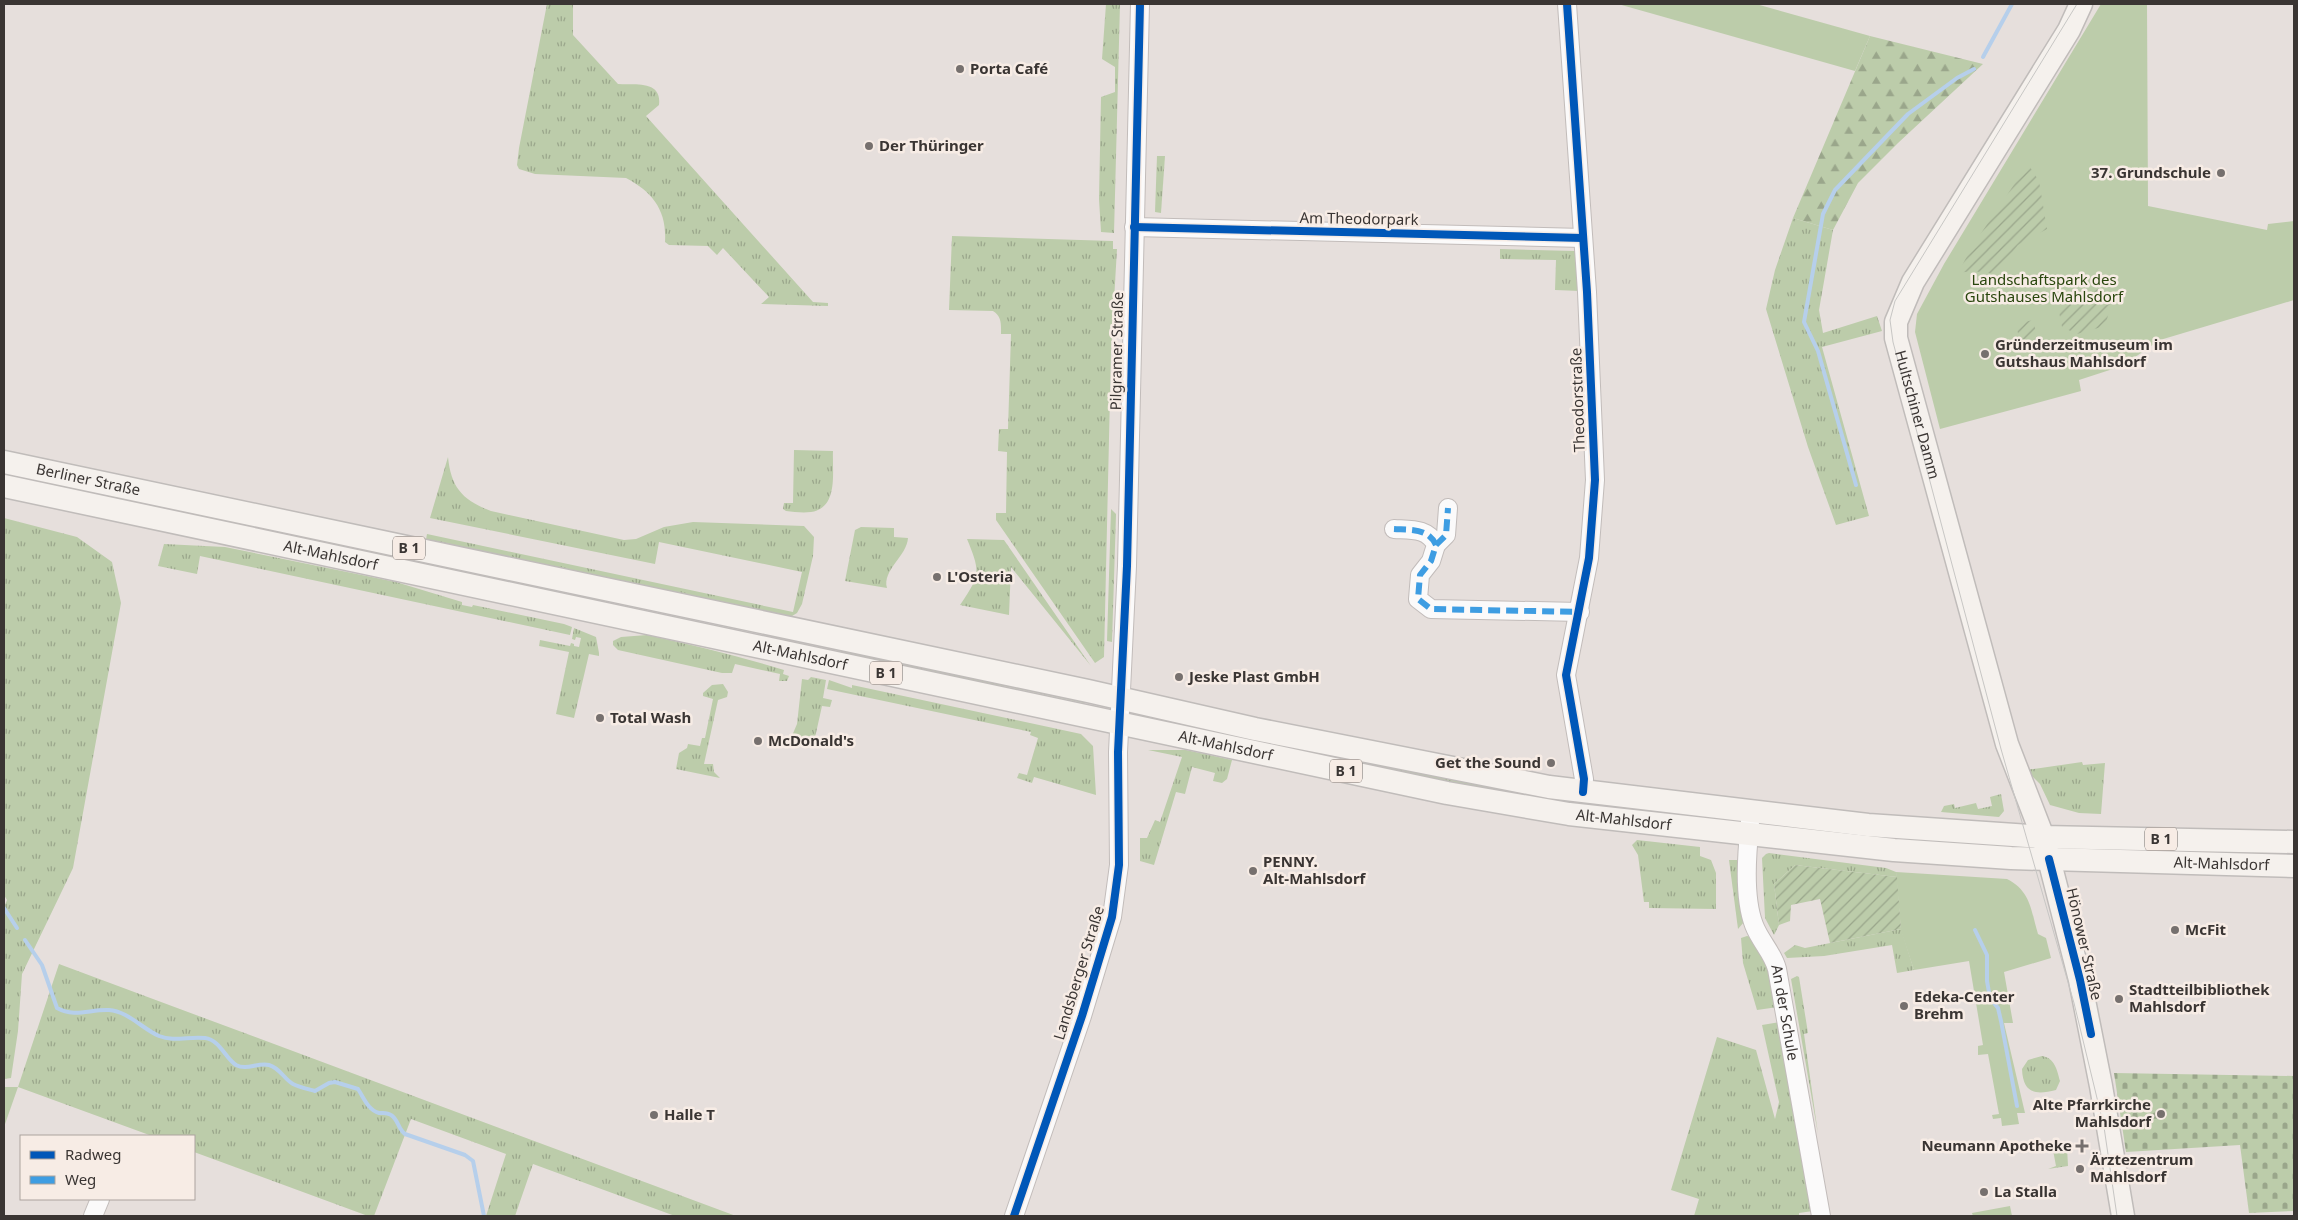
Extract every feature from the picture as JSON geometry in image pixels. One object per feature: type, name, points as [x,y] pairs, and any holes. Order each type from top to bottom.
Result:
[{"type":"main road","name":"Hultschiner Damm","points":[[2050,859],[2007,744],[1896,338],[1896,322],[1912,282],[2069,30],[2081,4]]},
{"type":"main road","name":"Berliner Straße","points":[[4,462],[172,498]]},
{"type":"main road","name":"Berliner Straße","points":[[4,486],[171,521]]},
{"type":"main road","name":"Alt-Mahlsdorf","points":[[172,498],[1255,729],[1516,782],[1583,792],[1730,807],[1750,822],[1894,850],[2050,859],[2294,866]]},
{"type":"main road","name":"Alt-Mahlsdorf","points":[[171,521],[1448,793],[1560,812],[1750,822],[1868,825],[2043,837],[2294,842]]},
{"type":"main road","name":"Hönower Straße","points":[[2050,859],[2080,980],[2123,1216]]},
{"type":"street","name":"Pilgramer Straße","points":[[1121,699],[1127,566],[1140,4]]},
{"type":"street","name":"Theodorstraße","points":[[1567,4],[1583,238],[1595,480],[1589,558],[1580,612],[1566,675],[1584,779],[1583,792]]},
{"type":"street","name":"Am Theodorpark","points":[[1134,227],[1583,238]]},
{"type":"street","points":[[1448,508],[1446,535],[1436,545],[1431,561],[1420,576],[1418,599],[1431,609],[1580,612]]},
{"type":"street","points":[[1394,529],[1420,531],[1432,536],[1436,545]]},
{"type":"street","name":"Landsberger Straße","points":[[1014,1216],[1082,1016],[1112,917],[1119,865],[1121,699]]},
{"type":"street","name":"An der Schule","points":[[1750,822],[1747,861],[1750,910],[1755,928],[1777,969],[1821,1216]]},
{"type":"street","points":[[94,1216],[100,1200]]},
{"type":"green space","points":[[547,4],[573,4],[573,35],[618,84],[640,84],[656,91],[659,97],[659,105],[646,116],[813,302],[828,303],[828,306],[761,304],[769,297],[723,248],[717,255],[708,246],[669,245],[665,242],[664,221],[661,212],[651,196],[636,183],[626,178],[535,174],[519,169],[517,165],[519,148]]},
{"type":"green space","points":[[1106,4],[1120,4],[1114,233],[1101,232],[1099,199],[1101,97],[1115,92],[1115,67],[1102,59]]},
{"type":"green space","points":[[1618,4],[1756,4],[1870,36],[1855,71]]},
{"type":"green space","name":"Landschaftspark des Gutshauses Mahlsdorf","points":[[2101,4],[2147,4],[2148,206],[2267,230],[2268,224],[2294,221],[2294,300],[2160,340],[2122,366],[2079,380],[2081,391],[1940,429],[1915,332],[1917,314],[1944,264]]},
{"type":"green space","points":[[1870,36],[1983,64],[1858,183],[1833,230],[1793,218]]},
{"type":"green space","points":[[1157,156],[1165,156],[1161,213],[1155,212]]},
{"type":"green space","points":[[2028,164],[2039,181],[2047,229],[2018,245],[1997,274],[1972,271],[1958,273],[1973,245]]},
{"type":"green space","points":[[1793,218],[1833,230],[1819,310],[1823,333],[1877,316],[1882,331],[1822,347],[1869,516],[1836,525],[1808,447],[1766,309],[1775,270]]},
{"type":"green space","points":[[952,236],[1113,241],[1113,249],[1117,249],[1111,352],[1104,657],[1095,663],[996,520],[996,513],[1006,513],[1007,452],[998,451],[999,429],[1008,429],[1011,334],[1001,334],[999,318],[993,311],[949,310]]},
{"type":"green space","points":[[1500,249],[1575,251],[1577,254],[1580,291],[1555,290],[1556,260],[1500,259]]},
{"type":"green space","points":[[2096,288],[2112,302],[2105,326],[2077,334],[2062,327],[2059,312],[2070,293]]},
{"type":"green space","points":[[2033,320],[2040,348],[2022,352],[2016,324]]},
{"type":"green space","points":[[794,450],[833,451],[832,488],[826,504],[820,509],[805,512],[786,511],[783,509],[784,503],[793,503]]},
{"type":"green space","points":[[448,457],[455,484],[465,497],[481,507],[491,511],[624,540],[636,539],[664,527],[693,522],[804,526],[814,537],[813,556],[802,604],[797,613],[787,619],[425,545],[427,534],[793,612],[802,572],[659,542],[655,564],[430,518]]},
{"type":"green space","points":[[173,505],[605,600],[604,603],[171,514]]},
{"type":"green space","points":[[1111,509],[1116,514],[1112,642],[1107,641]]},
{"type":"green space","points":[[4,518],[77,537],[112,562],[121,603],[73,868],[22,974],[18,1031],[11,1078],[4,1079],[4,907],[7,900],[4,895]]},
{"type":"green space","points":[[861,527],[894,528],[894,537],[908,538],[904,551],[888,575],[886,581],[887,588],[845,581],[855,530]]},
{"type":"green space","points":[[967,539],[1004,540],[1091,666],[1011,567],[1009,615],[960,605],[975,580],[976,574],[975,559]]},
{"type":"green space","points":[[164,544],[225,547],[396,582],[462,602],[462,605],[472,607],[473,605],[572,627],[570,635],[200,556],[197,574],[158,566]]},
{"type":"green space","points":[[574,628],[596,637],[599,656],[589,654],[574,718],[556,714],[569,652],[539,646],[540,640],[570,646],[571,643],[579,647],[581,638],[576,637],[575,640],[572,639]]},
{"type":"green space","points":[[647,635],[767,665],[784,670],[783,674],[789,676],[787,681],[779,681],[780,674],[735,664],[732,673],[722,673],[618,650],[613,645],[613,641],[621,637]]},
{"type":"green space","points":[[842,647],[1083,697],[1084,703],[1004,686],[954,681],[840,657]]},
{"type":"green space","points":[[811,677],[826,680],[823,698],[832,700],[830,707],[822,706],[814,742],[791,738],[797,724],[802,679],[808,680]]},
{"type":"green space","points":[[829,680],[852,688],[852,685],[1081,734],[1093,746],[1096,795],[1034,777],[1032,783],[1017,778],[1019,773],[1027,775],[1038,738],[1030,735],[1031,732],[827,689]]},
{"type":"green space","points":[[723,684],[728,692],[727,697],[718,700],[704,764],[713,764],[714,772],[720,778],[676,769],[679,753],[687,748],[688,744],[700,746],[702,738],[705,738],[713,699],[703,696],[703,693],[712,685]]},
{"type":"green space","points":[[1264,742],[1579,802],[1539,802],[1263,746]]},
{"type":"green space","points":[[1148,750],[1186,750],[1232,760],[1227,779],[1222,783],[1213,781],[1215,773],[1192,767],[1185,794],[1176,792],[1154,865],[1140,861],[1140,838],[1147,838],[1155,820],[1160,822],[1182,757]]},
{"type":"green space","points":[[2082,762],[2083,765],[2105,763],[2101,814],[2079,813],[2050,805],[2040,784],[2026,770]]},
{"type":"green space","points":[[2001,794],[2004,811],[1999,817],[1941,812],[1944,806],[1954,804],[1955,808],[1976,803],[1978,809],[1992,806],[1990,797]]},
{"type":"green space","points":[[1637,840],[1700,847],[1700,856],[1711,860],[1716,873],[1716,909],[1649,908],[1649,902],[1644,902],[1638,855],[1632,845]]},
{"type":"green space","points":[[1769,853],[1886,868],[1896,872],[1897,877],[1795,865],[1774,884],[1779,925],[1774,935],[1765,918],[1762,858]]},
{"type":"green space","points":[[1729,860],[1737,860],[1744,922],[1738,929]]},
{"type":"green space","points":[[1795,865],[1897,877],[1901,929],[1830,943],[1820,899],[1791,905],[1790,921],[1779,925],[1774,884]]},
{"type":"green space","points":[[1896,872],[2007,879],[2021,889],[2029,902],[2038,934],[2046,938],[2051,958],[2004,972],[2013,1023],[2004,1023],[2025,1113],[2017,1113],[2019,1124],[2002,1126],[2001,1118],[1993,1119],[1992,1115],[1999,1114],[1988,1054],[1978,1055],[1978,1046],[1983,1045],[1969,961],[1914,970],[1901,931]]},
{"type":"green space","points":[[1901,929],[1914,970],[1897,973],[1892,945],[1824,956],[1787,958],[1784,953],[1795,945],[1805,948]]},
{"type":"green space","points":[[1751,937],[1768,961],[1778,1007],[1757,1010],[1743,963],[1741,938]]},
{"type":"green space","points":[[59,964],[736,1216],[675,1216],[533,1164],[515,1216],[486,1216],[506,1154],[411,1119],[374,1216],[368,1216],[195,1152],[195,1135],[149,1135],[18,1087]]},
{"type":"green space","points":[[1799,977],[1808,1033],[1804,1034],[1818,1134],[1791,979]]},
{"type":"green space","points":[[1780,1022],[1813,1211],[1799,1213],[1799,1216],[1694,1216],[1699,1199],[1671,1190],[1717,1037],[1756,1050],[1775,1119],[1779,1102],[1762,1025]]},
{"type":"green space","points":[[2042,1056],[2050,1059],[2056,1069],[2060,1081],[2056,1090],[2037,1092],[2032,1091],[2025,1084],[2022,1069],[2028,1060]]},
{"type":"green space","points":[[2114,1073],[2294,1076],[2294,1211],[2249,1213],[2240,1145],[2126,1152]]},
{"type":"green space","points":[[4,1087],[18,1087],[4,1127]]},
{"type":"green space","points":[[2067,1147],[2068,1166],[2048,1169],[2056,1166],[2053,1150]]},
{"type":"green space","points":[[2010,1206],[2012,1216],[1973,1216],[1972,1213]]},
{"type":"waterway","points":[[1983,57],[2012,4]]},
{"type":"waterway","points":[[1856,485],[1818,351],[1804,322],[1823,214],[1835,190],[1908,114],[1957,78],[1974,69]]},
{"type":"waterway","points":[[4,908],[17,928]]},
{"type":"waterway","points":[[1975,930],[1987,955],[1987,981],[1990,998],[1998,1008],[2017,1106]]},
{"type":"waterway","points":[[25,940],[42,965],[57,1008],[76,1013],[102,1010],[116,1011],[165,1038],[210,1039],[215,1042],[232,1062],[240,1067],[265,1064],[273,1066],[293,1084],[315,1091],[329,1083],[335,1082],[358,1089],[372,1109],[379,1113],[391,1115],[405,1134],[465,1155],[473,1161],[484,1216]]},
{"type":"tram line","points":[[2077,4],[1895,301],[1890,320],[1893,342],[2001,749],[2074,1003],[2104,1127],[2117,1216]]},
{"type":"marked path","points":[[1436,545],[1446,535],[1448,508]]},
{"type":"marked path","points":[[1394,529],[1413,530],[1424,533],[1433,539],[1436,545],[1431,561],[1420,575],[1418,599],[1431,609],[1580,612]]},
{"type":"cycle path","points":[[1014,1216],[1082,1016],[1112,917],[1119,865],[1118,752],[1127,566],[1140,4]]},
{"type":"cycle path","points":[[1567,4],[1587,292],[1595,480],[1589,558],[1566,675],[1584,779],[1583,792]]},
{"type":"cycle path","points":[[1134,227],[1583,238]]},
{"type":"cycle path","points":[[2049,859],[2080,980],[2091,1034]]},
{"type":"place","name":"Porta Café","points":[[960,69]]},
{"type":"place","name":"Der Thüringer","points":[[869,146]]},
{"type":"place","name":"37. Grundschule","points":[[2221,173]]},
{"type":"place","name":"Gründerzeitmuseum im Gutshaus Mahlsdorf","points":[[1985,354]]},
{"type":"place","name":"L'Osteria","points":[[937,577]]},
{"type":"place","name":"Jeske Plast GmbH","points":[[1179,677]]},
{"type":"place","name":"Total Wash","points":[[600,718]]},
{"type":"place","name":"McDonald's","points":[[758,741]]},
{"type":"place","name":"Get the Sound","points":[[1551,763]]},
{"type":"place","name":"PENNY. Alt-Mahlsdorf","points":[[1253,871]]},
{"type":"place","name":"McFit","points":[[2175,930]]},
{"type":"place","name":"Stadtteilbibliothek Mahlsdorf","points":[[2119,999]]},
{"type":"place","name":"Edeka-Center Brehm","points":[[1904,1006]]},
{"type":"place","name":"Alte Pfarrkirche Mahlsdorf","points":[[2161,1114]]},
{"type":"place","name":"Halle T","points":[[654,1115]]},
{"type":"place","name":"Neumann Apotheke","points":[[2082,1146]]},
{"type":"place","name":"Ärztezentrum Mahlsdorf","points":[[2080,1169]]},
{"type":"place","name":"La Stalla","points":[[1984,1192]]}]
